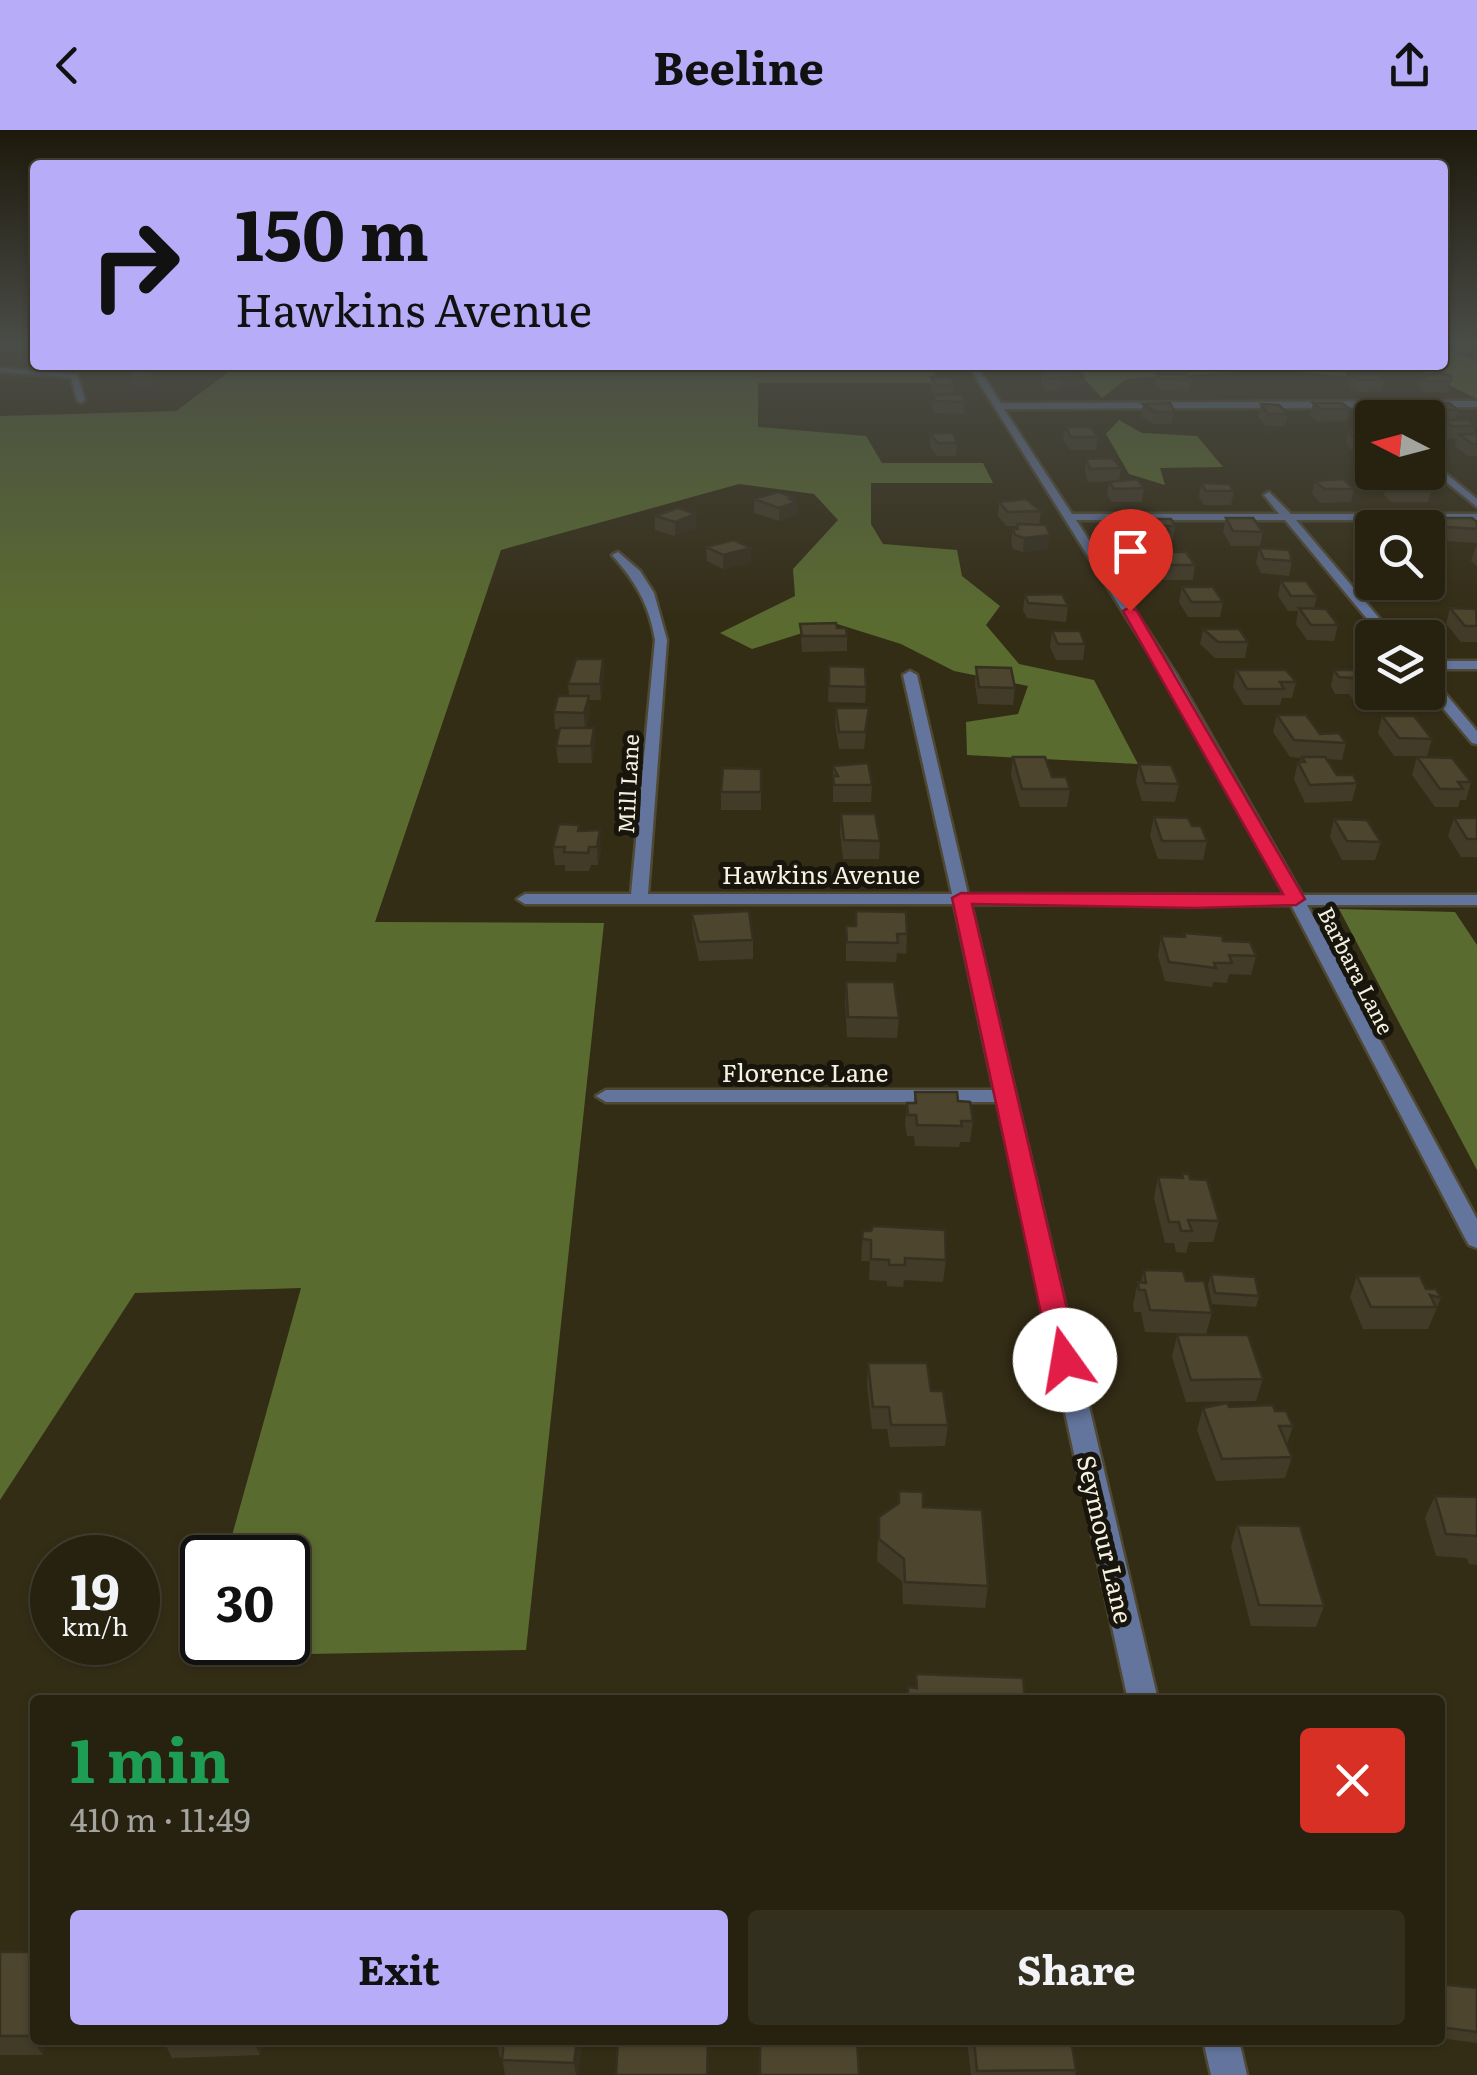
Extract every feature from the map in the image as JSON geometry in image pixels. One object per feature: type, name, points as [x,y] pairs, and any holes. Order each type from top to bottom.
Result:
[{"type":"street","name":"Barbara Lane","points":[[1016,435],[1168,674],[1296,899],[1477,1240]]},
{"type":"street","points":[[1445,477],[1477,504]]},
{"type":"street","points":[[1269,495],[1375,620]]},
{"type":"street","points":[[1072,517],[1477,517]]},
{"type":"street","name":"Mill Lane","points":[[618,555],[644,579],[657,608],[661,640],[639,896]]},
{"type":"street","points":[[1445,666],[1477,665]]},
{"type":"street","name":"Seymour Lane","points":[[910,675],[1142,1695]]},
{"type":"street","points":[[1445,702],[1477,740]]},
{"type":"street","name":"Hawkins Avenue","points":[[525,899],[639,896],[1189,902],[1477,900]]},
{"type":"street","name":"Florence Lane","points":[[606,1096],[1004,1096]]},
{"type":"street","points":[[1222,2045],[1229,2075]]},
{"type":"green space","points":[[0,435],[851,435],[866,436],[882,463],[983,463],[993,483],[871,483],[871,524],[883,544],[957,550],[962,576],[1000,606],[986,625],[1019,664],[1094,680],[1138,764],[967,755],[966,722],[1018,714],[1028,686],[954,671],[901,644],[834,623],[752,649],[720,633],[795,596],[793,569],[838,520],[814,494],[739,484],[501,550],[375,922],[604,923],[526,1650],[310,1654],[310,1535],[232,1535],[301,1288],[135,1293],[0,1500]]},
{"type":"green space","points":[[1106,435],[1197,436],[1223,467],[1160,468],[1165,485],[1129,474]]},
{"type":"green space","points":[[1339,909],[1455,912],[1477,945],[1477,1170]]},
{"type":"building","points":[[931,435],[954,435],[957,443],[938,443]]},
{"type":"building","points":[[1460,435],[1477,435],[1477,444]]},
{"type":"building","points":[[1112,458],[1121,468],[1090,469],[1086,459]]},
{"type":"building","points":[[1137,479],[1144,488],[1114,489],[1109,482]]},
{"type":"building","points":[[1343,479],[1354,489],[1324,489],[1315,481]]},
{"type":"building","points":[[1201,483],[1229,484],[1234,491],[1206,491]]},
{"type":"building","points":[[778,492],[796,498],[790,499],[797,502],[779,508],[754,499]]},
{"type":"building","points":[[1026,499],[1041,511],[1008,512],[999,502]]},
{"type":"building","points":[[678,508],[696,514],[675,522],[655,516]]},
{"type":"building","points":[[1226,518],[1253,518],[1263,532],[1233,531]]},
{"type":"building","points":[[1445,518],[1472,518],[1477,522],[1477,529],[1447,527]]},
{"type":"building","points":[[1133,519],[1171,519],[1175,526],[1165,526],[1169,531],[1140,531]]},
{"type":"building","points":[[1017,524],[1046,525],[1050,535],[1015,535],[1013,529],[1018,529]]},
{"type":"building","points":[[734,540],[751,548],[723,555],[706,547]]},
{"type":"building","points":[[1259,548],[1289,550],[1292,561],[1264,559]]},
{"type":"building","points":[[1157,552],[1186,552],[1195,565],[1165,565]]},
{"type":"building","points":[[1281,581],[1306,581],[1317,596],[1291,596]]},
{"type":"building","points":[[1182,587],[1213,587],[1223,602],[1191,602]]},
{"type":"building","points":[[1062,594],[1068,606],[1028,603],[1025,595]]},
{"type":"building","points":[[1299,608],[1326,609],[1338,625],[1311,625]]},
{"type":"building","points":[[1450,608],[1476,609],[1477,626],[1465,626]]},
{"type":"building","points":[[836,623],[837,628],[846,628],[847,636],[802,636],[800,624]]},
{"type":"building","points":[[1203,629],[1239,629],[1248,642],[1218,642]]},
{"type":"building","points":[[1052,631],[1080,631],[1085,644],[1058,644]]},
{"type":"building","points":[[576,659],[603,659],[600,684],[568,684]]},
{"type":"building","points":[[829,666],[865,667],[866,687],[829,686]]},
{"type":"building","points":[[976,667],[1011,668],[1015,688],[979,687]]},
{"type":"building","points":[[1236,670],[1286,670],[1296,682],[1280,682],[1284,689],[1247,689]]},
{"type":"building","points":[[1334,670],[1355,670],[1355,681],[1339,677]]},
{"type":"building","points":[[558,696],[589,696],[584,713],[554,712]]},
{"type":"building","points":[[836,708],[869,708],[865,732],[839,732]]},
{"type":"building","points":[[1277,715],[1306,715],[1320,734],[1339,733],[1346,743],[1294,740]]},
{"type":"building","points":[[1382,716],[1414,716],[1432,739],[1399,738]]},
{"type":"building","points":[[560,728],[594,728],[591,746],[556,746]]},
{"type":"building","points":[[1013,757],[1045,757],[1052,777],[1066,777],[1070,789],[1022,789]]},
{"type":"building","points":[[1302,757],[1325,757],[1337,775],[1353,775],[1357,783],[1310,785],[1298,762],[1305,762]]},
{"type":"building","points":[[1417,757],[1452,758],[1471,782],[1458,782],[1463,789],[1440,789]]},
{"type":"building","points":[[868,763],[872,785],[834,785],[833,776],[838,776],[833,766]]},
{"type":"building","points":[[1139,764],[1171,765],[1179,784],[1145,783]]},
{"type":"building","points":[[723,768],[761,769],[761,792],[721,792]]},
{"type":"building","points":[[841,814],[875,814],[880,841],[844,840]]},
{"type":"building","points":[[1154,817],[1188,818],[1192,826],[1201,826],[1207,841],[1162,841]]},
{"type":"building","points":[[1454,818],[1477,818],[1477,839],[1467,839]]},
{"type":"building","points":[[1334,819],[1367,820],[1381,842],[1347,841]]},
{"type":"building","points":[[559,824],[579,825],[578,831],[600,830],[597,847],[589,847],[588,853],[564,852],[565,847],[553,847]]},
{"type":"building","points":[[749,911],[753,940],[699,942],[692,914]]},
{"type":"building","points":[[856,911],[906,912],[907,934],[897,934],[898,943],[847,942],[846,926],[856,926]]},
{"type":"building","points":[[1184,933],[1250,942],[1256,956],[1229,955],[1232,963],[1214,963],[1216,968],[1169,962],[1161,936],[1185,937]]},
{"type":"building","points":[[846,982],[894,982],[899,1018],[848,1017]]},
{"type":"building","points":[[915,1092],[957,1092],[958,1101],[970,1102],[973,1121],[961,1121],[962,1126],[917,1125],[916,1115],[908,1115],[907,1103],[916,1103]]},
{"type":"building","points":[[1182,1174],[1207,1180],[1219,1221],[1188,1220],[1192,1231],[1181,1231],[1179,1222],[1169,1222],[1158,1177],[1183,1178]]},
{"type":"building","points":[[873,1226],[945,1230],[946,1260],[905,1258],[905,1265],[889,1265],[889,1260],[871,1259],[871,1240],[862,1239],[863,1231],[871,1231]]},
{"type":"building","points":[[1144,1270],[1183,1271],[1186,1281],[1204,1281],[1212,1313],[1150,1310],[1145,1290],[1139,1290],[1138,1282],[1146,1283]]},
{"type":"building","points":[[1211,1274],[1255,1277],[1259,1296],[1215,1293]]},
{"type":"building","points":[[1357,1276],[1420,1276],[1426,1289],[1436,1289],[1441,1298],[1430,1295],[1436,1307],[1371,1307]]},
{"type":"building","points":[[1177,1335],[1248,1335],[1263,1379],[1191,1380]]},
{"type":"building","points":[[868,1363],[927,1363],[931,1391],[943,1391],[948,1425],[891,1425],[889,1407],[873,1407]]},
{"type":"building","points":[[1227,1403],[1229,1407],[1273,1405],[1275,1411],[1286,1411],[1293,1426],[1279,1426],[1292,1457],[1222,1459],[1203,1408]]},
{"type":"building","points":[[899,1491],[923,1492],[923,1507],[982,1510],[988,1586],[905,1582],[904,1559],[879,1539],[879,1517],[899,1503]]},
{"type":"building","points":[[1435,1496],[1477,1497],[1477,1536],[1446,1534]]},
{"type":"building","points":[[1237,1525],[1300,1526],[1324,1606],[1259,1605]]},
{"type":"building","points":[[916,1674],[1023,1678],[1025,1695],[908,1695],[908,1687],[917,1688]]},
{"type":"building","points":[[0,1952],[30,1952],[30,2036],[0,2036]]},
{"type":"building","points":[[1445,1985],[1477,1988],[1477,2032],[1445,2028]]},
{"type":"building","points":[[504,2045],[576,2045],[574,2063],[502,2060]]},
{"type":"building","points":[[618,2045],[708,2045],[707,2075],[616,2075]]},
{"type":"building","points":[[760,2045],[857,2045],[859,2075],[760,2075]]},
{"type":"building","points":[[974,2045],[1072,2045],[1076,2070],[977,2071]]},
{"type":"route","points":[[1065,1360],[961,898],[1195,902],[1296,899],[1130,611]]}]
